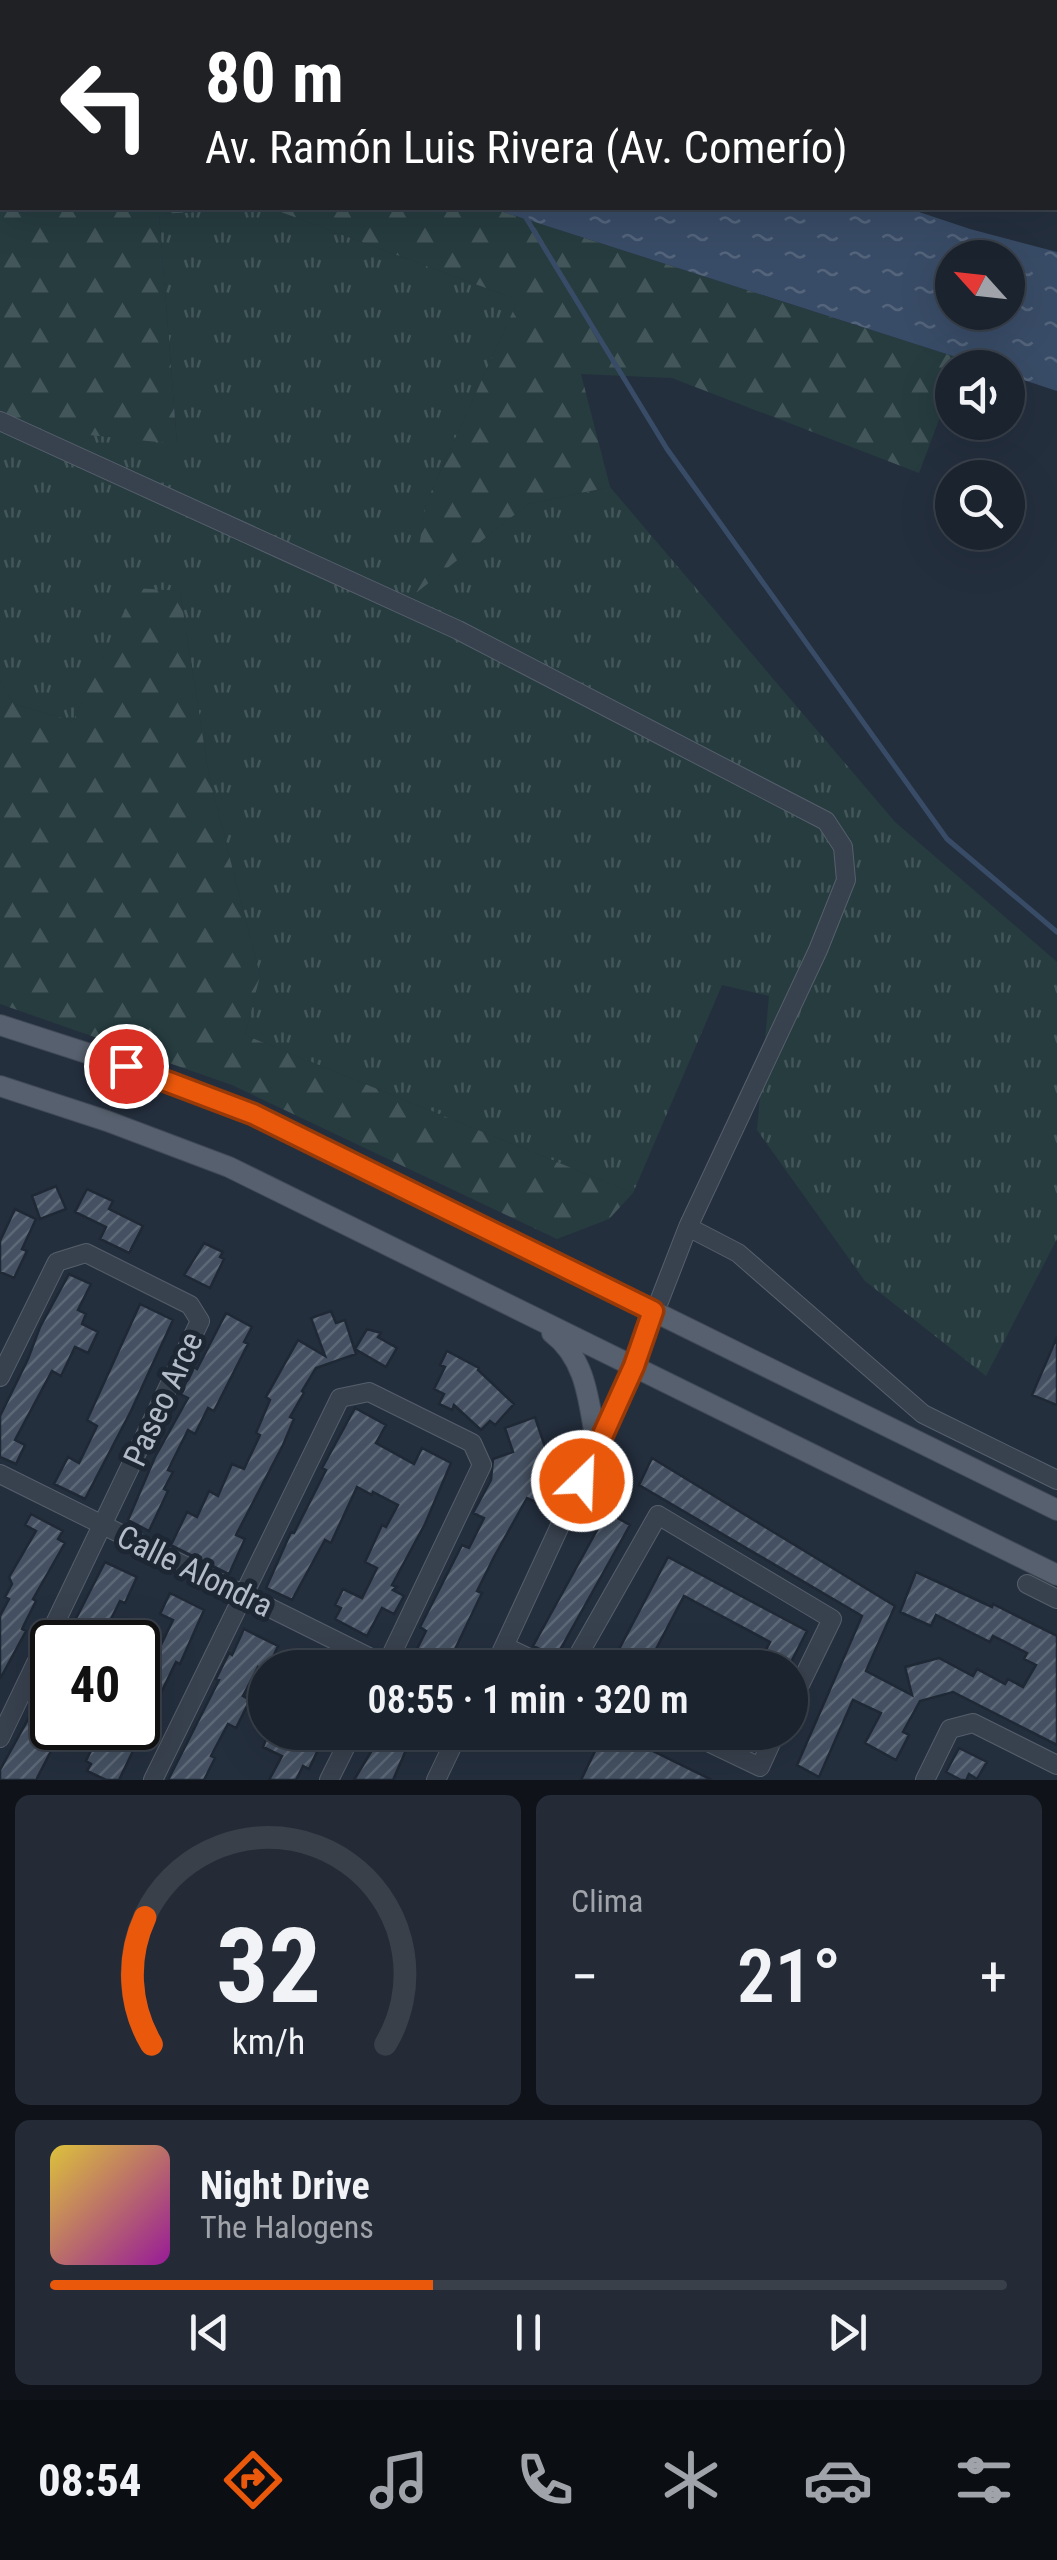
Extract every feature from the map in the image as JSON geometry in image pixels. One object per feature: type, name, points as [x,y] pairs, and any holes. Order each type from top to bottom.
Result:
[{"type":"main road","points":[[0,1025],[126,1066],[253,1114],[1057,1510]]},
{"type":"main road","points":[[0,1086],[229,1167],[1057,1575]]},
{"type":"main road","points":[[522,1311],[566,1344],[576,1359],[583,1376],[596,1448]]},
{"type":"street","points":[[0,421],[458,630],[826,821],[843,847],[846,880],[818,950],[688,1227],[634,1366],[506,1648],[510,1650]]},
{"type":"street","points":[[688,1227],[738,1253],[922,1414],[1057,1480]]},
{"type":"street","name":"Paseo Arce","points":[[0,1377],[57,1262],[86,1252],[190,1305],[200,1321],[104,1526]]},
{"type":"street","points":[[154,1780],[340,1398],[369,1392],[472,1443],[482,1465],[396,1650]]},
{"type":"street","name":"Calle Alondra","points":[[0,1474],[354,1650]]},
{"type":"street","points":[[581,1650],[658,1514],[832,1619],[808,1668]]},
{"type":"street","points":[[0,1738],[104,1526]]},
{"type":"street","points":[[1027,1584],[1057,1599]]},
{"type":"street","points":[[925,1780],[950,1730],[973,1724],[1057,1765]]},
{"type":"street","points":[[330,1780],[344,1750]]},
{"type":"street","points":[[436,1780],[450,1750]]},
{"type":"street","points":[[725,1750],[760,1767],[768,1750]]},
{"type":"green space","points":[[0,210],[232,210],[159,214],[177,444],[0,426]]},
{"type":"green space","points":[[275,210],[518,300],[426,503],[412,596],[528,504],[610,487],[895,822],[1057,962],[1057,1239],[986,1376],[865,1281],[757,1130],[769,996],[722,985],[633,1193],[245,1035],[260,976],[209,776],[180,591],[135,589],[73,721],[15,704],[0,681],[0,426],[177,443],[159,214]]},
{"type":"green space","points":[[275,210],[497,210],[935,350],[935,430],[919,473],[672,378],[581,374],[610,487],[528,504],[411,597],[426,503],[518,300]]},
{"type":"green space","points":[[135,588],[180,591],[209,776],[260,976],[245,1035],[633,1193],[609,1219],[557,1239],[232,1085],[0,1004],[0,681],[15,704],[73,721]]},
{"type":"water","points":[[497,210],[913,210],[1012,240],[935,240],[935,330],[1025,330],[1025,244],[1057,252],[1057,391],[1025,381],[1025,350],[935,350]]},
{"type":"building","points":[[56,1186],[66,1209],[40,1219],[32,1196]]},
{"type":"building","points":[[87,1189],[113,1201],[109,1209],[143,1226],[129,1253],[100,1239],[106,1227],[75,1212]]},
{"type":"building","points":[[15,1209],[36,1219],[14,1278],[0,1272],[0,1241]]},
{"type":"building","points":[[204,1243],[223,1252],[220,1257],[224,1259],[210,1288],[184,1275]]},
{"type":"building","points":[[69,1274],[91,1284],[78,1310],[86,1314],[82,1324],[98,1332],[88,1353],[75,1347],[61,1376],[52,1371],[15,1440],[25,1445],[16,1464],[0,1457],[0,1416]]},
{"type":"building","points":[[140,1304],[173,1320],[85,1499],[54,1484],[68,1457],[79,1463],[97,1426],[87,1420]]},
{"type":"building","points":[[331,1311],[336,1323],[345,1320],[356,1354],[316,1368],[302,1391],[283,1445],[236,1535],[245,1539],[229,1574],[171,1545],[187,1512],[197,1517],[209,1491],[218,1496],[232,1464],[244,1469],[260,1435],[256,1433],[270,1400],[266,1397],[298,1340],[325,1356],[311,1318]]},
{"type":"building","points":[[226,1313],[252,1327],[244,1342],[248,1344],[214,1411],[208,1408],[195,1434],[188,1430],[168,1470],[173,1472],[164,1489],[168,1491],[149,1531],[128,1520],[155,1457],[188,1398],[180,1394]]},
{"type":"building","points":[[367,1329],[381,1333],[378,1337],[397,1348],[386,1367],[355,1349]]},
{"type":"building","points":[[1057,1337],[1057,1405],[1032,1395]]},
{"type":"building","points":[[447,1351],[479,1368],[514,1404],[495,1425],[490,1421],[481,1430],[454,1405],[452,1410],[439,1404],[444,1394],[434,1389],[445,1367],[440,1365]]},
{"type":"building","points":[[355,1408],[386,1425],[376,1443],[414,1464],[422,1448],[451,1463],[425,1524],[392,1585],[397,1587],[393,1590],[404,1596],[394,1614],[382,1608],[367,1636],[335,1619],[341,1608],[335,1605],[343,1589],[362,1598],[377,1568],[365,1562],[382,1525],[386,1527],[398,1505],[373,1492],[372,1495],[357,1487],[331,1543],[325,1540],[292,1600],[266,1588]]},
{"type":"building","points":[[535,1417],[545,1447],[567,1440],[536,1502],[527,1498],[494,1557],[455,1650],[416,1650],[426,1631],[420,1627],[462,1545],[469,1548],[484,1518],[473,1513],[491,1480],[493,1459],[513,1452],[505,1428]]},
{"type":"building","points":[[652,1458],[895,1606],[866,1671],[912,1695],[905,1667],[939,1658],[973,1676],[977,1669],[1005,1684],[1008,1679],[1023,1687],[1036,1665],[1024,1659],[1027,1653],[993,1636],[990,1642],[936,1615],[931,1626],[900,1612],[916,1572],[1057,1636],[1057,1745],[953,1692],[920,1701],[903,1732],[909,1735],[896,1760],[865,1743],[881,1713],[853,1700],[819,1777],[797,1765],[804,1750],[808,1750],[808,1740],[862,1616],[639,1485]]},
{"type":"building","points":[[607,1512],[630,1525],[560,1650],[533,1646]]},
{"type":"building","points":[[31,1514],[63,1531],[58,1539],[65,1543],[33,1599],[36,1601],[22,1629],[26,1631],[0,1679],[0,1616],[9,1599],[5,1597],[12,1584],[9,1577],[36,1531],[25,1525]]},
{"type":"building","points":[[668,1557],[807,1631],[797,1650],[766,1650],[770,1642],[684,1596],[656,1650],[619,1650]]},
{"type":"building","points":[[105,1562],[137,1577],[125,1603],[120,1601],[110,1620],[75,1620]]},
{"type":"building","points":[[170,1593],[204,1610],[180,1664],[176,1662],[160,1695],[160,1647],[173,1620],[160,1614]]},
{"type":"building","points":[[244,1629],[278,1646],[276,1650],[248,1650],[248,1686],[243,1696],[248,1704],[236,1728],[228,1724],[211,1756],[215,1758],[204,1780],[168,1780],[229,1653],[232,1655]]},
{"type":"building","points":[[30,1716],[30,1750],[52,1750],[36,1780],[0,1780],[0,1770]]},
{"type":"building","points":[[959,1748],[987,1762],[977,1779],[969,1774],[961,1780],[946,1772]]},
{"type":"building","points":[[91,1750],[133,1750],[119,1780],[106,1780],[87,1771],[91,1764],[86,1761]]},
{"type":"building","points":[[269,1750],[318,1750],[309,1769],[303,1766],[296,1780],[269,1780],[282,1756]]},
{"type":"building","points":[[372,1750],[406,1750],[393,1780],[354,1780]]},
{"type":"building","points":[[651,1750],[712,1780],[581,1780],[595,1751]]},
{"type":"waterway","points":[[521,210],[667,449],[947,839],[1057,932]]},
{"type":"route","points":[[126,1066],[253,1114],[653,1311],[634,1366],[582,1481]]}]
